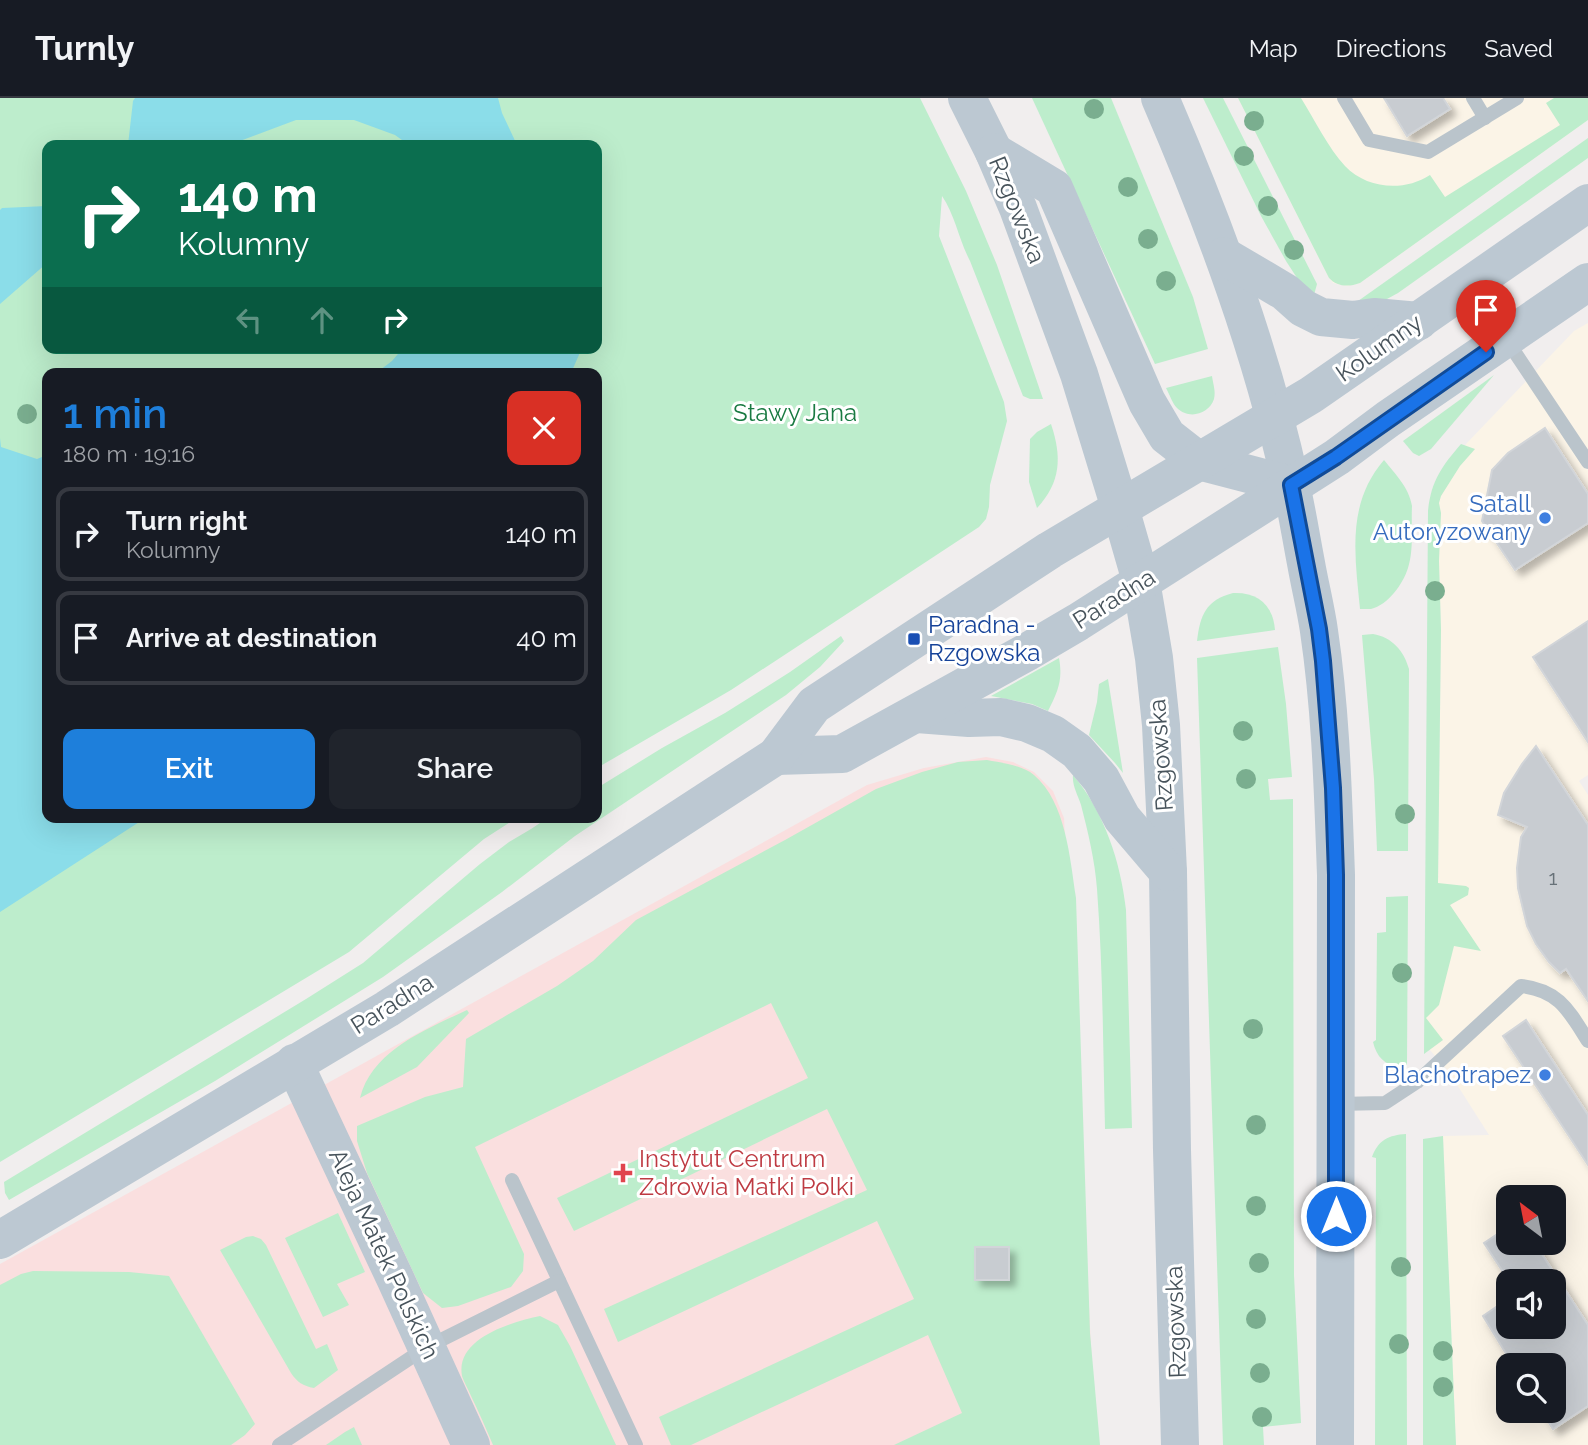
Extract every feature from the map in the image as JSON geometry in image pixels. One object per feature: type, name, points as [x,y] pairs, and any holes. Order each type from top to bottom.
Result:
[{"type":"street","name":"Rzgowska","points":[[967,98],[1018,208],[1079,374],[1141,581],[1154,658],[1161,725],[1168,872],[1171,1136],[1180,1445]]},
{"type":"street","points":[[1160,98],[1224,256],[1274,417],[1291,485],[1319,629],[1333,788],[1336,875],[1335,1445]]},
{"type":"street","points":[[994,152],[1054,188],[1147,402],[1167,436],[1199,461],[1291,485],[1336,457],[1588,282]]},
{"type":"street","name":"Kolumny","points":[[1199,461],[1311,395],[1588,203]]},
{"type":"street","points":[[1224,256],[1321,317],[1353,320],[1374,317],[1419,321]]},
{"type":"street","name":"Paradna","points":[[0,1240],[387,1009],[776,756],[814,705],[1050,550],[1199,461]]},
{"type":"street","name":"Paradna","points":[[776,756],[842,754],[1078,622],[1291,485]]},
{"type":"street","points":[[917,714],[1001,718],[1027,723],[1053,734],[1077,751],[1101,779],[1122,818],[1168,872]]},
{"type":"street","name":"Aleja Matek Polskich","points":[[294,1063],[471,1445]]},
{"type":"lane","points":[[1344,98],[1369,139],[1428,152],[1517,98]]},
{"type":"lane","points":[[1473,98],[1485,118]]},
{"type":"lane","points":[[1506,338],[1588,462]]},
{"type":"lane","points":[[1336,1104],[1385,1103],[1417,1082],[1521,986],[1547,992],[1558,1000],[1588,1041]]},
{"type":"lane","points":[[512,1180],[636,1445]]},
{"type":"lane","points":[[279,1445],[427,1347],[559,1281]]},
{"type":"shaded area","points":[[1238,98],[1588,98],[1588,120],[1360,283],[1348,286],[1333,283],[1329,278]]},
{"type":"shaded area","points":[[1588,323],[1588,775],[1579,781],[1588,795],[1588,1445],[1456,1445],[1443,1136],[1489,1135],[1449,1072],[1430,1050],[1426,1018],[1438,883],[1441,630],[1435,497],[1466,444],[1574,331]]},
{"type":"shaded area","name":"Instytut Centrum Zdrowia Matki Polki","points":[[986,757],[1013,762],[1034,772],[1053,791],[1064,818],[1096,1445],[0,1445],[0,1264],[867,785],[924,768]]},
{"type":"green space","name":"Stawy Jana","points":[[0,98],[920,98],[966,191],[997,265],[1043,399],[1023,396],[954,219],[942,196],[939,236],[1004,402],[1007,421],[990,485],[986,519],[979,527],[731,690],[602,765],[602,368],[42,368],[42,823],[509,823],[484,839],[349,952],[0,1162]]},
{"type":"green space","points":[[1032,98],[1111,98],[1193,297],[1208,349],[1155,364]]},
{"type":"green space","points":[[1203,98],[1223,98],[1317,284],[1314,295],[1299,281],[1286,261]]},
{"type":"green space","points":[[1238,98],[1301,98],[1333,151],[1354,174],[1364,180],[1386,186],[1409,184],[1430,175],[1445,197],[1560,125],[1546,103],[1554,98],[1588,98],[1588,120],[1360,283],[1343,285],[1329,278]]},
{"type":"green space","points":[[1588,138],[1588,158],[1398,293],[1387,299],[1351,306]]},
{"type":"green space","points":[[1494,375],[1431,449],[1419,456],[1413,453],[1403,441]]},
{"type":"green space","points":[[1212,376],[1214,399],[1208,408],[1198,414],[1187,414],[1177,408],[1166,388]]},
{"type":"green space","points":[[1051,424],[1057,447],[1057,469],[1051,489],[1037,508],[1029,482],[1030,439]]},
{"type":"green space","points":[[1461,444],[1475,449],[1460,466],[1439,503],[1441,630],[1438,883],[1469,888],[1468,895],[1450,905],[1481,951],[1454,946],[1439,1005],[1426,1018],[1443,1040],[1424,1054],[1428,511],[1438,475]]},
{"type":"green space","points":[[1384,460],[1401,481],[1412,506],[1410,561],[1402,581],[1389,598],[1377,607],[1360,609],[1355,550],[1358,513],[1372,477]]},
{"type":"green space","points":[[1233,593],[1250,595],[1263,602],[1274,621],[1275,630],[1197,641],[1206,610],[1216,600]]},
{"type":"green space","points":[[1373,634],[1386,638],[1396,646],[1409,669],[1408,851],[1377,851],[1362,635]]},
{"type":"green space","points":[[841,636],[844,641],[820,667],[786,695],[602,818],[602,785],[790,672]]},
{"type":"green space","points":[[1278,647],[1292,777],[1268,779],[1270,800],[1293,799],[1294,1275],[1301,1423],[1263,1427],[1264,1445],[1223,1445],[1197,658]]},
{"type":"green space","points":[[1059,658],[1059,685],[1048,711],[1032,704],[991,696]]},
{"type":"green space","points":[[1108,679],[1123,773],[1089,735],[1099,684]]},
{"type":"green space","points":[[987,760],[1024,769],[1045,786],[1060,816],[1071,866],[1076,898],[1090,1333],[1100,1445],[894,1445],[962,1413],[928,1335],[691,1445],[671,1445],[659,1417],[914,1299],[877,1221],[618,1342],[604,1309],[867,1190],[827,1109],[574,1231],[557,1198],[808,1078],[771,1003],[475,1147],[524,1254],[523,1271],[511,1287],[458,1306],[442,1308],[423,1293],[367,1173],[357,1141],[357,1126],[425,1097],[463,1087],[466,1039],[557,986],[593,961],[636,920],[876,789],[958,762]]},
{"type":"green space","points":[[1073,775],[1102,821],[1124,892],[1132,1128],[1105,1129],[1097,889],[1091,847]]},
{"type":"green space","points":[[540,823],[594,823],[383,977],[215,1081],[9,1200],[4,1182],[363,963],[480,864]]},
{"type":"green space","points":[[1408,896],[1407,1065],[1400,1066],[1384,1061],[1373,1042],[1376,1040],[1377,933],[1386,932],[1386,897]]},
{"type":"green space","points":[[467,1010],[469,1013],[417,1067],[360,1098],[366,1081],[389,1054],[403,1043]]},
{"type":"green space","points":[[1406,1134],[1407,1445],[1375,1445],[1376,1158],[1372,1157],[1377,1146],[1385,1140]]},
{"type":"green space","points":[[1443,1136],[1456,1445],[1423,1445],[1423,1139]]},
{"type":"green space","points":[[338,1213],[365,1272],[337,1284],[349,1305],[323,1317],[285,1238]]},
{"type":"green space","points":[[253,1236],[266,1245],[316,1349],[327,1344],[338,1370],[314,1388],[301,1383],[291,1373],[220,1250]]},
{"type":"green space","points":[[33,1271],[129,1272],[169,1276],[255,1424],[231,1445],[0,1445],[0,1285]]},
{"type":"green space","points":[[540,1316],[558,1325],[616,1445],[493,1445],[462,1376],[462,1363],[467,1351],[488,1334]]},
{"type":"green space","points":[[354,1427],[362,1445],[326,1445],[345,1432]]},
{"type":"water","points":[[135,98],[498,98],[515,140],[402,140],[354,120],[296,120],[242,140],[129,140]]},
{"type":"water","points":[[42,206],[42,267],[0,304],[0,210]]},
{"type":"water","points":[[398,354],[579,354],[573,368],[383,368]]},
{"type":"water","points":[[0,438],[1,447],[37,459],[42,457],[42,823],[138,823],[0,912]]},
{"type":"building","points":[[1384,98],[1443,98],[1450,109],[1407,136]]},
{"type":"building","points":[[1545,428],[1588,494],[1588,523],[1515,570],[1482,521],[1492,470],[1508,453]]},
{"type":"building","points":[[1588,621],[1588,742],[1533,657]]},
{"type":"building","points":[[1536,746],[1588,825],[1588,1001],[1566,969],[1560,973],[1549,962],[1527,926],[1518,888],[1517,868],[1521,837],[1527,827],[1498,815],[1504,793]]},
{"type":"building","name":"Blachotrapez","points":[[1526,1020],[1588,1115],[1588,1165],[1503,1036]]},
{"type":"building","points":[[1496,1235],[1496,1255],[1542,1255],[1552,1269],[1501,1269],[1484,1243]]},
{"type":"building","points":[[975,1247],[1009,1247],[1009,1280],[975,1280]]},
{"type":"building","points":[[1566,1291],[1588,1325],[1588,1406],[1566,1420],[1566,1353],[1506,1353],[1497,1339],[1566,1339]]},
{"type":"building","points":[[1496,1307],[1496,1337],[1483,1316]]},
{"type":"building","points":[[1549,1423],[1562,1423],[1553,1429]]},
{"type":"place","name":"Satall Autoryzowany","points":[[1545,518]]},
{"type":"place","name":"Paradna - Rzgowska","points":[[914,639]]},
{"type":"place","name":"Blachotrapez","points":[[1545,1075]]},
{"type":"place","name":"Instytut Centrum Zdrowia Matki Polki","points":[[623,1173]]},
{"type":"route","points":[[1336,1216],[1336,875],[1333,788],[1319,629],[1291,485],[1336,457],[1486,352]]}]
